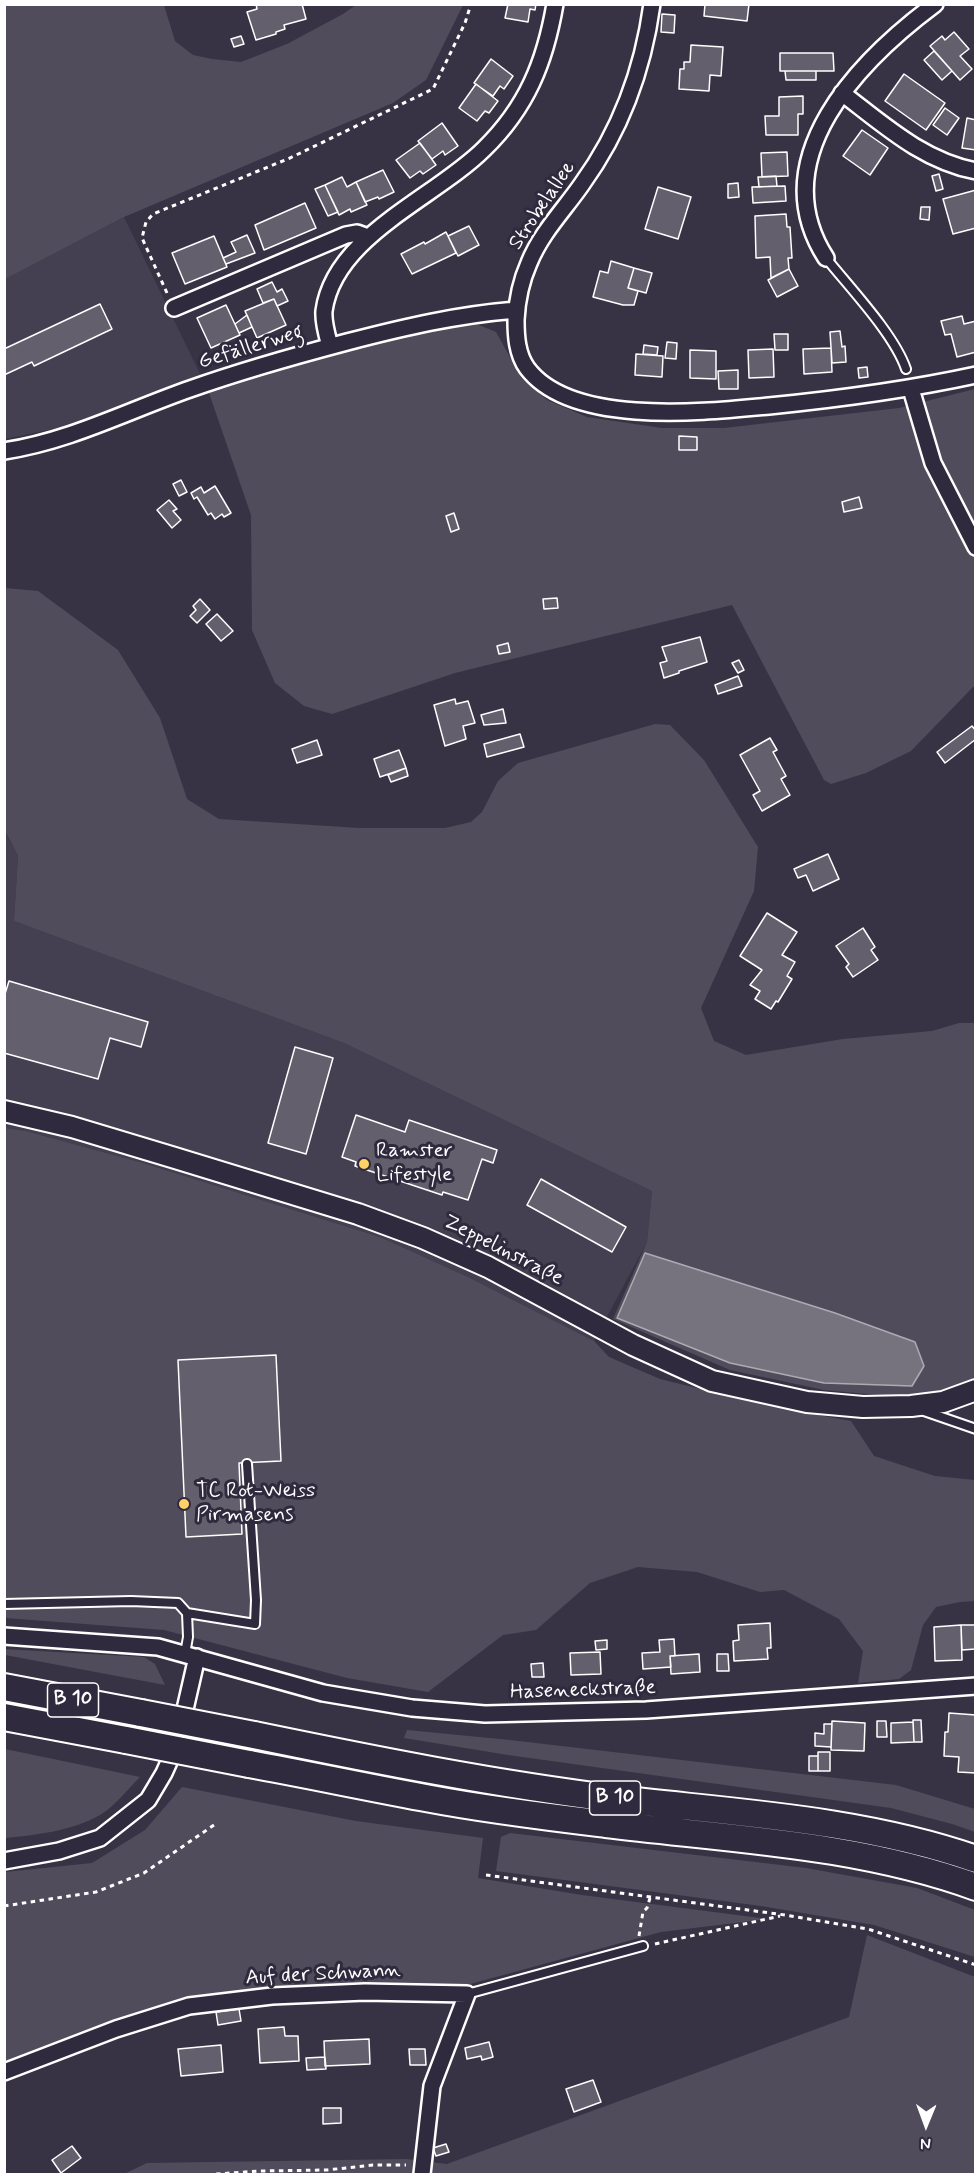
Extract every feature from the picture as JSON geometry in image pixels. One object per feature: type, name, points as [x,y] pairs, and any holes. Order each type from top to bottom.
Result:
[{"type":"highway","name":"B 10","points":[[4,1687],[509,1784],[818,1822],[902,1838],[975,1859]]},
{"type":"highway","name":"B 10","points":[[5,1717],[432,1800],[509,1812],[814,1848],[894,1863],[975,1887]]},
{"type":"street","points":[[330,346],[324,312],[328,296],[345,263],[368,237],[462,169],[500,132],[530,87],[542,63],[550,36],[555,4]]},
{"type":"street","name":"Strobelallee","points":[[652,4],[638,76],[625,110],[606,148],[583,184],[545,233],[529,261],[520,287],[516,310],[516,333],[519,353],[527,368],[543,383],[565,395],[621,411],[709,411],[843,399],[911,389],[975,375]]},
{"type":"street","points":[[826,258],[808,221],[807,171],[818,135],[842,93],[867,64],[932,6]]},
{"type":"street","points":[[842,93],[905,141],[933,158],[975,171]]},
{"type":"street","points":[[174,308],[324,243],[357,233],[368,237]]},
{"type":"street","name":"Gefällerweg","points":[[4,451],[63,438],[198,386],[330,346],[442,318],[516,310]]},
{"type":"street","points":[[911,389],[933,462],[975,547]]},
{"type":"street","name":"Zeppelinstraße","points":[[4,1111],[72,1127],[175,1158],[358,1214],[423,1238],[488,1267],[633,1345],[712,1381],[807,1402],[863,1407],[911,1406],[944,1402],[975,1390]]},
{"type":"street","name":"Haseneckstraße","points":[[4,1636],[158,1647],[323,1693],[412,1708],[485,1714],[646,1710],[975,1686]]},
{"type":"street","points":[[4,1861],[59,1851],[100,1838],[148,1800],[177,1744],[191,1656]]},
{"type":"street","name":"Auf der Schwann","points":[[4,2072],[116,2029],[189,2006],[272,1996],[353,1992],[467,1994]]},
{"type":"street","points":[[423,2170],[432,2086],[467,1994]]},
{"type":"lane","points":[[826,258],[886,333],[902,356],[906,369]]},
{"type":"lane","points":[[911,1406],[975,1429]]},
{"type":"lane","points":[[4,1604],[131,1601],[178,1603],[187,1613],[255,1624],[256,1600],[247,1464]]},
{"type":"lane","points":[[187,1613],[191,1656]]},
{"type":"lane","points":[[467,1994],[640,1947]]},
{"type":"path","points":[[174,308],[142,238],[146,222],[153,214],[290,158],[433,89],[465,23],[471,4]]},
{"type":"path","points":[[4,1906],[96,1892],[144,1873],[214,1825]]},
{"type":"path","points":[[486,1875],[785,1915],[868,1929],[975,1965]]},
{"type":"path","points":[[650,1898],[644,1912],[640,1947],[785,1915]]},
{"type":"path","points":[[216,2175],[260,2171],[327,2170],[391,2164],[423,2170]]},
{"type":"shaded area","points":[[5,4],[164,5],[175,41],[193,55],[241,62],[287,44],[356,5],[463,5],[426,80],[393,103],[124,217],[5,279]]},
{"type":"shaded area","points":[[124,217],[201,376],[67,426],[5,439],[4,279]]},
{"type":"shaded area","points":[[474,323],[496,332],[522,379],[547,400],[587,417],[662,428],[724,428],[899,408],[975,389],[975,685],[911,751],[866,773],[831,784],[824,780],[732,605],[455,673],[332,714],[304,706],[275,683],[252,630],[251,515],[209,393],[406,336]]},
{"type":"shaded area","points":[[5,588],[38,591],[118,650],[160,718],[187,799],[219,819],[359,828],[445,828],[471,822],[482,812],[498,781],[518,763],[655,724],[670,725],[704,760],[758,847],[754,891],[701,1008],[714,1041],[746,1055],[843,1039],[932,1031],[959,1023],[975,1023],[975,1404],[824,1390],[730,1370],[613,1319],[647,1242],[652,1191],[344,1043],[14,921],[18,856],[5,831]]},
{"type":"shaded area","points":[[4,831],[18,856],[14,921],[344,1043],[652,1191],[647,1242],[594,1341],[468,1277],[380,1237],[143,1163],[26,1131],[5,1128]]},
{"type":"shaded area","points":[[5,1128],[26,1131],[143,1163],[380,1237],[468,1277],[594,1341],[609,1357],[660,1379],[770,1406],[851,1421],[874,1456],[935,1476],[975,1480],[975,1601],[936,1607],[923,1625],[911,1670],[899,1679],[858,1683],[863,1651],[839,1619],[784,1590],[760,1592],[697,1572],[638,1567],[590,1583],[536,1630],[503,1635],[428,1692],[347,1678],[164,1630],[5,1618]]},
{"type":"shaded area","points":[[645,1253],[835,1313],[915,1342],[924,1366],[912,1386],[824,1383],[730,1363],[617,1318]]},
{"type":"shaded area","points":[[4,1649],[144,1657],[155,1664],[165,1685],[5,1655]]},
{"type":"shaded area","points":[[407,1730],[896,1785],[975,1809],[975,1832],[891,1808],[508,1755],[404,1738]]},
{"type":"shaded area","points":[[5,1749],[140,1777],[110,1808],[78,1825],[5,1838]]},
{"type":"shaded area","points":[[182,1787],[356,1821],[483,1838],[478,1878],[582,1895],[768,1919],[661,1932],[463,1986],[267,1991],[179,2001],[5,2071],[5,1872],[92,1863],[145,1830]]},
{"type":"shaded area","points":[[510,1833],[806,1868],[917,1888],[975,1910],[975,1957],[874,1925],[761,1906],[496,1871],[501,1837]]},
{"type":"shaded area","points":[[867,1935],[975,1977],[975,2174],[124,2174],[147,2163],[406,2159],[447,2164],[849,2017]]},
{"type":"building","points":[[256,4],[302,4],[306,19],[284,25],[285,29],[276,34],[256,40],[247,12],[257,9]]},
{"type":"building","points":[[508,4],[536,4],[535,10],[530,9],[528,22],[505,18]]},
{"type":"building","points":[[705,4],[749,4],[747,21],[704,16]]},
{"type":"building","points":[[662,14],[675,15],[674,33],[661,32]]},
{"type":"building","points":[[954,32],[969,49],[960,56],[972,69],[960,80],[930,46],[942,36],[945,40]]},
{"type":"building","points":[[241,36],[244,44],[234,47],[231,39]]},
{"type":"building","points":[[691,45],[723,47],[721,76],[710,75],[709,91],[679,89],[680,69],[684,69],[684,62],[690,62]]},
{"type":"building","points":[[934,51],[952,71],[942,80],[924,60]]},
{"type":"building","points":[[780,53],[833,53],[834,71],[780,71]]},
{"type":"building","points":[[491,59],[513,76],[504,89],[500,86],[493,96],[474,83]]},
{"type":"building","points":[[785,71],[816,71],[816,80],[786,80]]},
{"type":"building","points":[[904,74],[945,103],[926,130],[885,101]]},
{"type":"building","points":[[476,84],[498,101],[489,113],[485,111],[477,121],[459,108]]},
{"type":"building","points":[[803,96],[803,114],[798,114],[798,135],[766,135],[765,116],[779,116],[779,97]]},
{"type":"building","points":[[945,108],[959,118],[947,135],[933,125]]},
{"type":"building","points":[[967,118],[976,120],[976,150],[962,148]]},
{"type":"building","points":[[442,123],[458,146],[445,155],[443,151],[432,159],[418,141]]},
{"type":"building","points":[[862,130],[888,148],[870,175],[843,156]]},
{"type":"building","points":[[420,143],[436,165],[423,174],[420,171],[410,178],[396,160]]},
{"type":"building","points":[[787,152],[788,176],[762,177],[761,153]]},
{"type":"building","points":[[383,170],[394,192],[365,202],[356,182]]},
{"type":"building","points":[[939,174],[943,189],[936,191],[932,176]]},
{"type":"building","points":[[776,176],[777,186],[759,187],[758,177]]},
{"type":"building","points":[[342,177],[347,187],[356,182],[367,205],[351,212],[350,209],[339,215],[325,185]]},
{"type":"building","points":[[738,183],[739,197],[728,198],[728,184]]},
{"type":"building","points":[[325,185],[338,212],[328,216],[315,189]]},
{"type":"building","points":[[785,186],[786,201],[753,203],[752,187]]},
{"type":"building","points":[[658,187],[691,197],[678,239],[645,229]]},
{"type":"building","points":[[976,190],[976,228],[953,234],[943,199]]},
{"type":"building","points":[[305,203],[316,228],[264,250],[255,225]]},
{"type":"building","points":[[921,207],[930,207],[929,220],[920,219]]},
{"type":"building","points":[[786,214],[787,227],[790,227],[792,258],[788,258],[789,269],[771,278],[770,257],[756,258],[755,216]]},
{"type":"building","points":[[469,226],[479,245],[458,256],[448,236]]},
{"type":"building","points":[[446,232],[456,253],[412,274],[401,254]]},
{"type":"building","points":[[247,235],[255,253],[226,264],[223,258],[236,252],[231,242]]},
{"type":"building","points":[[214,236],[227,267],[185,284],[172,253]]},
{"type":"building","points":[[611,261],[634,268],[628,288],[638,291],[634,305],[623,305],[593,297],[600,271],[608,273]]},
{"type":"building","points":[[634,268],[652,273],[646,293],[628,288]]},
{"type":"building","points":[[789,269],[798,286],[777,297],[768,280]]},
{"type":"building","points":[[272,282],[277,292],[282,289],[288,301],[277,306],[274,299],[263,303],[257,289]]},
{"type":"building","points":[[274,299],[286,325],[257,338],[245,311]]},
{"type":"building","points":[[100,304],[112,329],[34,366],[32,362],[4,375],[4,349]]},
{"type":"building","points":[[226,305],[240,335],[211,348],[197,318]]},
{"type":"building","points":[[247,315],[252,327],[239,333],[235,324]]},
{"type":"building","points":[[962,316],[964,324],[976,321],[976,352],[957,357],[951,334],[945,335],[941,321]]},
{"type":"building","points":[[840,331],[842,347],[845,346],[846,362],[832,363],[830,332]]},
{"type":"building","points":[[774,334],[788,334],[788,350],[775,350]]},
{"type":"building","points":[[667,342],[677,343],[676,359],[665,358]]},
{"type":"building","points":[[644,345],[658,347],[657,355],[643,354]]},
{"type":"building","points":[[831,348],[832,372],[804,374],[803,349]]},
{"type":"building","points":[[773,349],[774,377],[749,378],[748,350]]},
{"type":"building","points":[[690,350],[716,351],[716,379],[690,378]]},
{"type":"building","points":[[636,354],[663,356],[662,377],[635,375]]},
{"type":"building","points":[[867,367],[868,377],[859,378],[858,368]]},
{"type":"building","points":[[738,370],[738,389],[719,389],[718,371]]},
{"type":"building","points":[[679,436],[697,437],[697,450],[679,450]]},
{"type":"building","points":[[181,480],[187,492],[179,496],[173,484]]},
{"type":"building","points":[[215,486],[231,513],[224,517],[222,514],[215,519],[211,513],[208,515],[197,497],[194,499],[191,493],[201,487],[204,493]]},
{"type":"building","points":[[859,497],[862,508],[844,512],[842,502]]},
{"type":"building","points":[[169,500],[177,509],[173,511],[181,520],[172,528],[157,510]]},
{"type":"building","points":[[454,513],[459,529],[451,532],[446,516]]},
{"type":"building","points":[[557,598],[558,608],[544,609],[543,599]]},
{"type":"building","points":[[200,599],[210,610],[197,623],[190,616],[196,610],[193,606]]},
{"type":"building","points":[[217,614],[233,631],[221,641],[206,624]]},
{"type":"building","points":[[700,637],[707,662],[664,678],[660,663],[667,661],[662,647]]},
{"type":"building","points":[[508,643],[510,652],[499,654],[497,646]]},
{"type":"building","points":[[739,660],[744,670],[738,673],[732,663]]},
{"type":"building","points":[[738,676],[742,686],[718,694],[715,685]]},
{"type":"building","points":[[455,699],[456,704],[468,701],[475,723],[463,726],[466,739],[445,746],[434,705]]},
{"type":"building","points":[[503,709],[506,723],[484,725],[481,715]]},
{"type":"building","points":[[972,726],[976,731],[976,739],[945,763],[937,752]]},
{"type":"building","points":[[520,734],[524,747],[487,757],[484,744]]},
{"type":"building","points":[[770,738],[777,750],[773,752],[786,776],[781,779],[790,795],[762,811],[753,795],[760,791],[740,755]]},
{"type":"building","points":[[317,740],[322,755],[297,763],[292,749]]},
{"type":"building","points":[[399,750],[406,768],[380,777],[374,759]]},
{"type":"building","points":[[406,768],[408,776],[391,782],[388,775]]},
{"type":"building","points":[[828,854],[839,879],[813,891],[806,875],[798,878],[794,869]]},
{"type":"building","points":[[767,913],[797,932],[782,955],[795,962],[787,976],[792,979],[771,1009],[755,999],[760,991],[750,985],[762,970],[740,956]]},
{"type":"building","points":[[863,928],[875,947],[871,950],[878,960],[853,977],[846,967],[849,964],[836,946]]},
{"type":"building","points":[[9,981],[148,1022],[141,1047],[110,1038],[98,1079],[4,1053],[4,997]]},
{"type":"building","points":[[295,1047],[333,1058],[306,1154],[268,1143]]},
{"type":"building","points":[[356,1115],[405,1132],[409,1120],[497,1150],[493,1163],[482,1159],[468,1200],[443,1192],[442,1195],[355,1166],[356,1162],[342,1157]]},
{"type":"building","points":[[541,1179],[626,1227],[612,1252],[527,1205]]},
{"type":"building","points":[[276,1355],[281,1461],[239,1463],[242,1534],[186,1537],[178,1360]]},
{"type":"building","points":[[770,1623],[771,1648],[767,1648],[768,1659],[734,1661],[733,1641],[739,1640],[738,1625]]},
{"type":"building","points":[[961,1625],[976,1625],[976,1649],[962,1650]]},
{"type":"building","points":[[961,1625],[962,1660],[935,1661],[934,1627]]},
{"type":"building","points":[[674,1639],[675,1656],[670,1656],[671,1667],[643,1669],[642,1653],[660,1652],[659,1640]]},
{"type":"building","points":[[607,1640],[607,1649],[596,1650],[595,1641]]},
{"type":"building","points":[[600,1652],[601,1674],[571,1675],[570,1653]]},
{"type":"building","points":[[699,1654],[700,1672],[671,1674],[670,1656]]},
{"type":"building","points":[[717,1654],[728,1654],[729,1671],[717,1671]]},
{"type":"building","points":[[543,1663],[544,1677],[532,1677],[531,1664]]},
{"type":"building","points":[[949,1713],[976,1715],[976,1773],[958,1772],[959,1757],[944,1756]]},
{"type":"building","points":[[913,1720],[921,1720],[922,1742],[914,1742]]},
{"type":"building","points":[[832,1721],[865,1723],[864,1751],[831,1750]]},
{"type":"building","points":[[877,1721],[886,1721],[887,1737],[877,1737]]},
{"type":"building","points":[[913,1722],[914,1742],[891,1743],[891,1723]]},
{"type":"building","points":[[824,1724],[832,1724],[831,1747],[815,1746],[815,1733],[824,1734]]},
{"type":"building","points":[[818,1752],[830,1752],[830,1771],[818,1771]]},
{"type":"building","points":[[809,1756],[818,1756],[818,1771],[809,1771]]},
{"type":"building","points":[[239,2009],[241,2021],[218,2025],[216,2012]]},
{"type":"building","points":[[284,2027],[285,2036],[298,2036],[299,2061],[260,2063],[258,2029]]},
{"type":"building","points":[[369,2039],[370,2064],[325,2066],[324,2041]]},
{"type":"building","points":[[489,2042],[493,2057],[482,2060],[481,2056],[467,2059],[465,2048]]},
{"type":"building","points":[[221,2045],[223,2072],[181,2076],[178,2049]]},
{"type":"building","points":[[409,2049],[425,2049],[426,2065],[410,2065]]},
{"type":"building","points":[[325,2057],[326,2069],[307,2070],[306,2058]]},
{"type":"building","points":[[593,2080],[601,2102],[574,2112],[566,2089]]},
{"type":"building","points":[[323,2108],[341,2108],[341,2123],[323,2124]]},
{"type":"building","points":[[446,2144],[449,2152],[436,2156],[433,2148]]},
{"type":"building","points":[[72,2146],[81,2158],[61,2173],[52,2160]]},
{"type":"place","name":"Ramster Lifestyle","points":[[364,1164]]},
{"type":"place","name":"TC Rot-Weiss Pirmasens","points":[[184,1504]]}]
